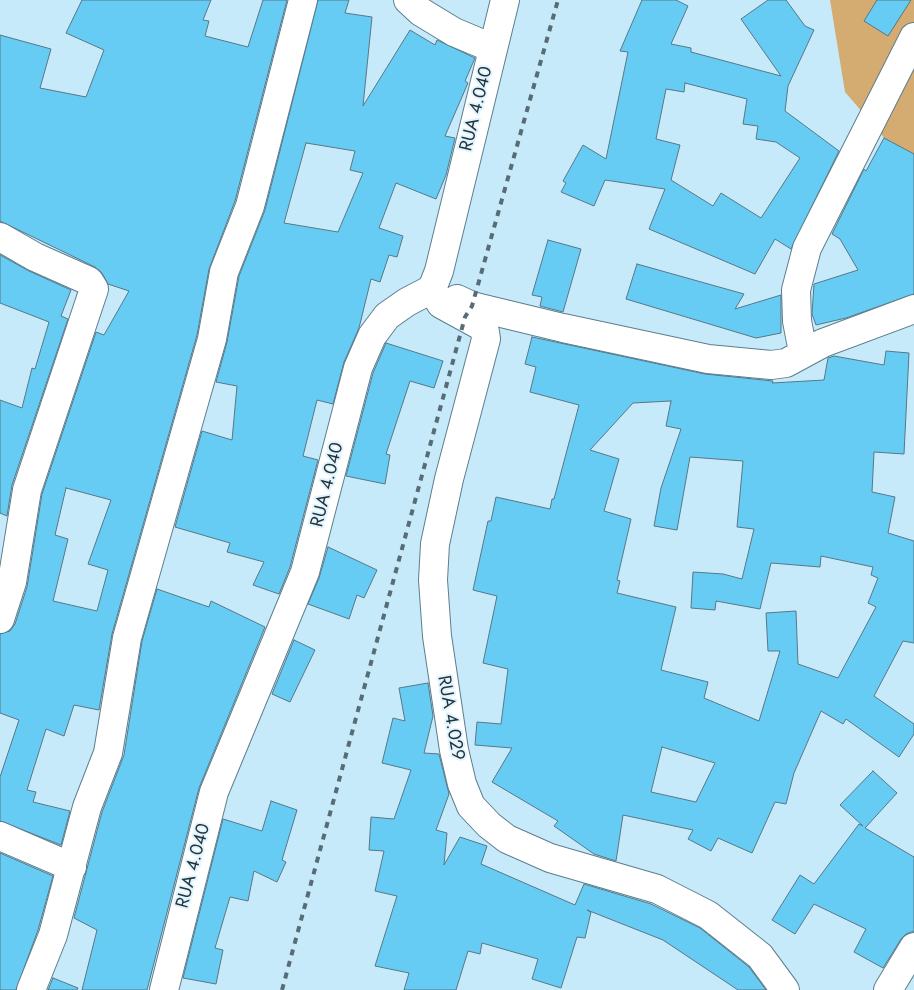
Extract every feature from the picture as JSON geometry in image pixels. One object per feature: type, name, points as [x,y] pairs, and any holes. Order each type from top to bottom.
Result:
[{"type":"street","points":[[31,990],[53,935],[87,807],[108,753],[127,638],[212,339],[224,272],[250,206],[303,0]]},
{"type":"street","points":[[408,0],[421,12],[454,32],[492,48]]},
{"type":"street","name":"RUA 4.040","points":[[164,990],[214,792],[305,572],[358,368],[372,336],[387,316],[407,302],[432,289],[439,271],[505,0]]},
{"type":"street","points":[[803,352],[796,321],[796,290],[807,248],[914,37]]},
{"type":"street","points":[[0,237],[35,257],[89,281],[94,288],[27,490],[12,582],[0,619]]},
{"type":"street","points":[[432,289],[472,306],[708,359],[771,366],[786,363],[803,352],[914,309]]},
{"type":"street","name":"RUA 4.029","points":[[432,289],[441,304],[483,327],[486,339],[449,479],[435,544],[433,580],[437,636],[454,750],[462,784],[471,806],[489,825],[507,839],[550,858],[657,889],[708,915],[760,956],[785,990]]},
{"type":"street","points":[[0,836],[72,867]]},
{"type":"street","points":[[888,990],[914,947]]},
{"type":"shaded area","points":[[830,0],[914,0],[914,166],[905,162],[845,92]]},
{"type":"building","points":[[82,0],[211,0],[203,20],[209,21],[205,36],[248,47],[263,0],[287,0],[235,201],[209,269],[197,335],[112,634],[99,710],[74,705],[64,736],[46,729],[27,790],[36,792],[33,802],[70,811],[61,845],[0,821],[0,777],[19,720],[0,713],[0,634],[10,631],[15,624],[27,587],[42,494],[96,332],[104,335],[129,291],[108,284],[102,273],[95,267],[0,221],[0,35],[51,49],[40,88],[86,97],[104,50],[66,33]],"holes":[[[66,488],[111,500],[88,564],[108,570],[97,611],[53,601],[68,539],[55,535]]]},
{"type":"building","points":[[318,0],[349,0],[345,13],[372,17],[363,106],[410,30],[435,45],[437,40],[475,58],[465,81],[468,83],[445,136],[455,138],[446,175],[436,199],[396,183],[379,228],[403,236],[397,257],[389,255],[380,282],[371,279],[359,328],[344,362],[333,404],[317,400],[303,456],[318,460],[290,567],[279,594],[253,585],[264,562],[227,552],[230,543],[175,527],[202,431],[232,440],[237,386],[216,382],[227,342],[239,276],[265,210]],"holes":[[[306,143],[355,151],[350,170],[363,173],[338,232],[284,223]]]},
{"type":"building","points":[[642,0],[676,0],[688,6],[671,44],[691,48],[691,52],[781,76],[741,19],[768,0],[786,0],[805,26],[814,30],[788,86],[785,111],[839,151],[791,249],[775,239],[755,274],[649,229],[665,189],[605,180],[594,206],[561,192],[566,183],[563,181],[583,145],[606,159],[628,52],[620,51]],"holes":[[[685,83],[747,99],[743,124],[758,126],[756,139],[776,142],[800,158],[761,218],[721,193],[713,206],[671,180],[680,145],[656,139],[666,89],[684,92]]]},
{"type":"building","points":[[877,0],[911,0],[888,36],[864,21]]},
{"type":"building","points":[[884,138],[914,154],[914,294],[846,318],[816,325],[812,314],[814,284],[858,270],[840,239],[832,234],[864,169],[866,171]]},
{"type":"building","points":[[548,240],[581,249],[563,312],[540,306],[542,297],[532,295]]},
{"type":"building","points":[[0,255],[29,271],[71,290],[61,316],[68,319],[12,485],[7,516],[0,513],[0,400],[22,408],[32,368],[35,369],[49,322],[0,303]]},
{"type":"building","points":[[637,264],[744,294],[735,309],[781,295],[781,333],[756,338],[626,299]]},
{"type":"building","points":[[532,337],[705,374],[773,381],[772,383],[824,380],[828,358],[834,356],[884,365],[886,351],[909,353],[904,454],[874,452],[872,492],[895,497],[888,533],[914,541],[914,643],[903,641],[874,696],[914,724],[914,734],[899,757],[846,719],[843,724],[821,711],[794,773],[786,804],[775,802],[752,853],[718,838],[711,851],[688,839],[693,830],[623,815],[616,861],[594,854],[554,826],[558,821],[492,782],[512,748],[475,745],[477,722],[501,724],[508,669],[483,663],[497,596],[473,590],[488,521],[491,521],[496,497],[550,509],[579,405],[530,392],[536,367],[525,364]],"holes":[[[671,401],[666,426],[681,429],[661,488],[654,526],[677,530],[690,457],[743,461],[737,527],[754,529],[742,579],[723,574],[693,572],[691,608],[715,610],[716,601],[760,609],[771,563],[820,567],[821,556],[873,567],[871,575],[878,578],[868,603],[876,607],[838,678],[798,664],[796,611],[766,613],[768,651],[780,651],[759,721],[704,698],[708,682],[661,670],[676,607],[617,593],[620,581],[617,580],[631,519],[604,511],[619,459],[590,450],[633,403]],[[662,747],[715,763],[696,802],[651,792]]]},
{"type":"building","points":[[386,343],[443,361],[434,388],[410,381],[386,454],[390,455],[385,484],[346,476],[373,373]]},
{"type":"building","points":[[328,547],[377,570],[364,598],[357,595],[349,619],[308,604],[319,578]]},
{"type":"building","points":[[157,589],[209,607],[211,601],[265,627],[199,788],[147,990],[82,990],[97,930],[74,918],[102,812],[124,755],[142,641]]},
{"type":"building","points":[[294,640],[315,650],[290,702],[272,694]]},
{"type":"building","points":[[428,683],[433,716],[424,753],[439,754],[449,794],[436,830],[447,833],[444,865],[460,837],[487,846],[481,864],[575,905],[584,884],[651,904],[700,928],[749,967],[766,990],[738,990],[663,940],[587,910],[591,912],[585,938],[577,937],[561,988],[532,979],[538,959],[482,943],[480,954],[468,951],[456,990],[404,990],[409,973],[375,966],[397,896],[375,891],[384,851],[369,850],[371,817],[394,819],[411,770],[382,763],[393,718],[405,721],[399,688]]},
{"type":"building","points":[[873,771],[897,793],[865,828],[914,857],[914,931],[906,934],[901,939],[883,968],[854,952],[866,929],[814,904],[795,934],[772,920],[800,875],[814,884],[859,824],[863,826],[840,805]]},
{"type":"building","points":[[271,801],[297,810],[282,860],[286,862],[277,882],[254,871],[248,901],[230,897],[215,948],[223,950],[216,984],[183,978],[223,819],[262,831]]},
{"type":"building","points":[[0,853],[53,876],[38,930],[16,990],[0,990]]},
{"type":"building","points":[[53,978],[78,988],[77,990],[48,990]]},
{"type":"railway","points":[[282,990],[465,317],[472,306],[558,0]]}]
